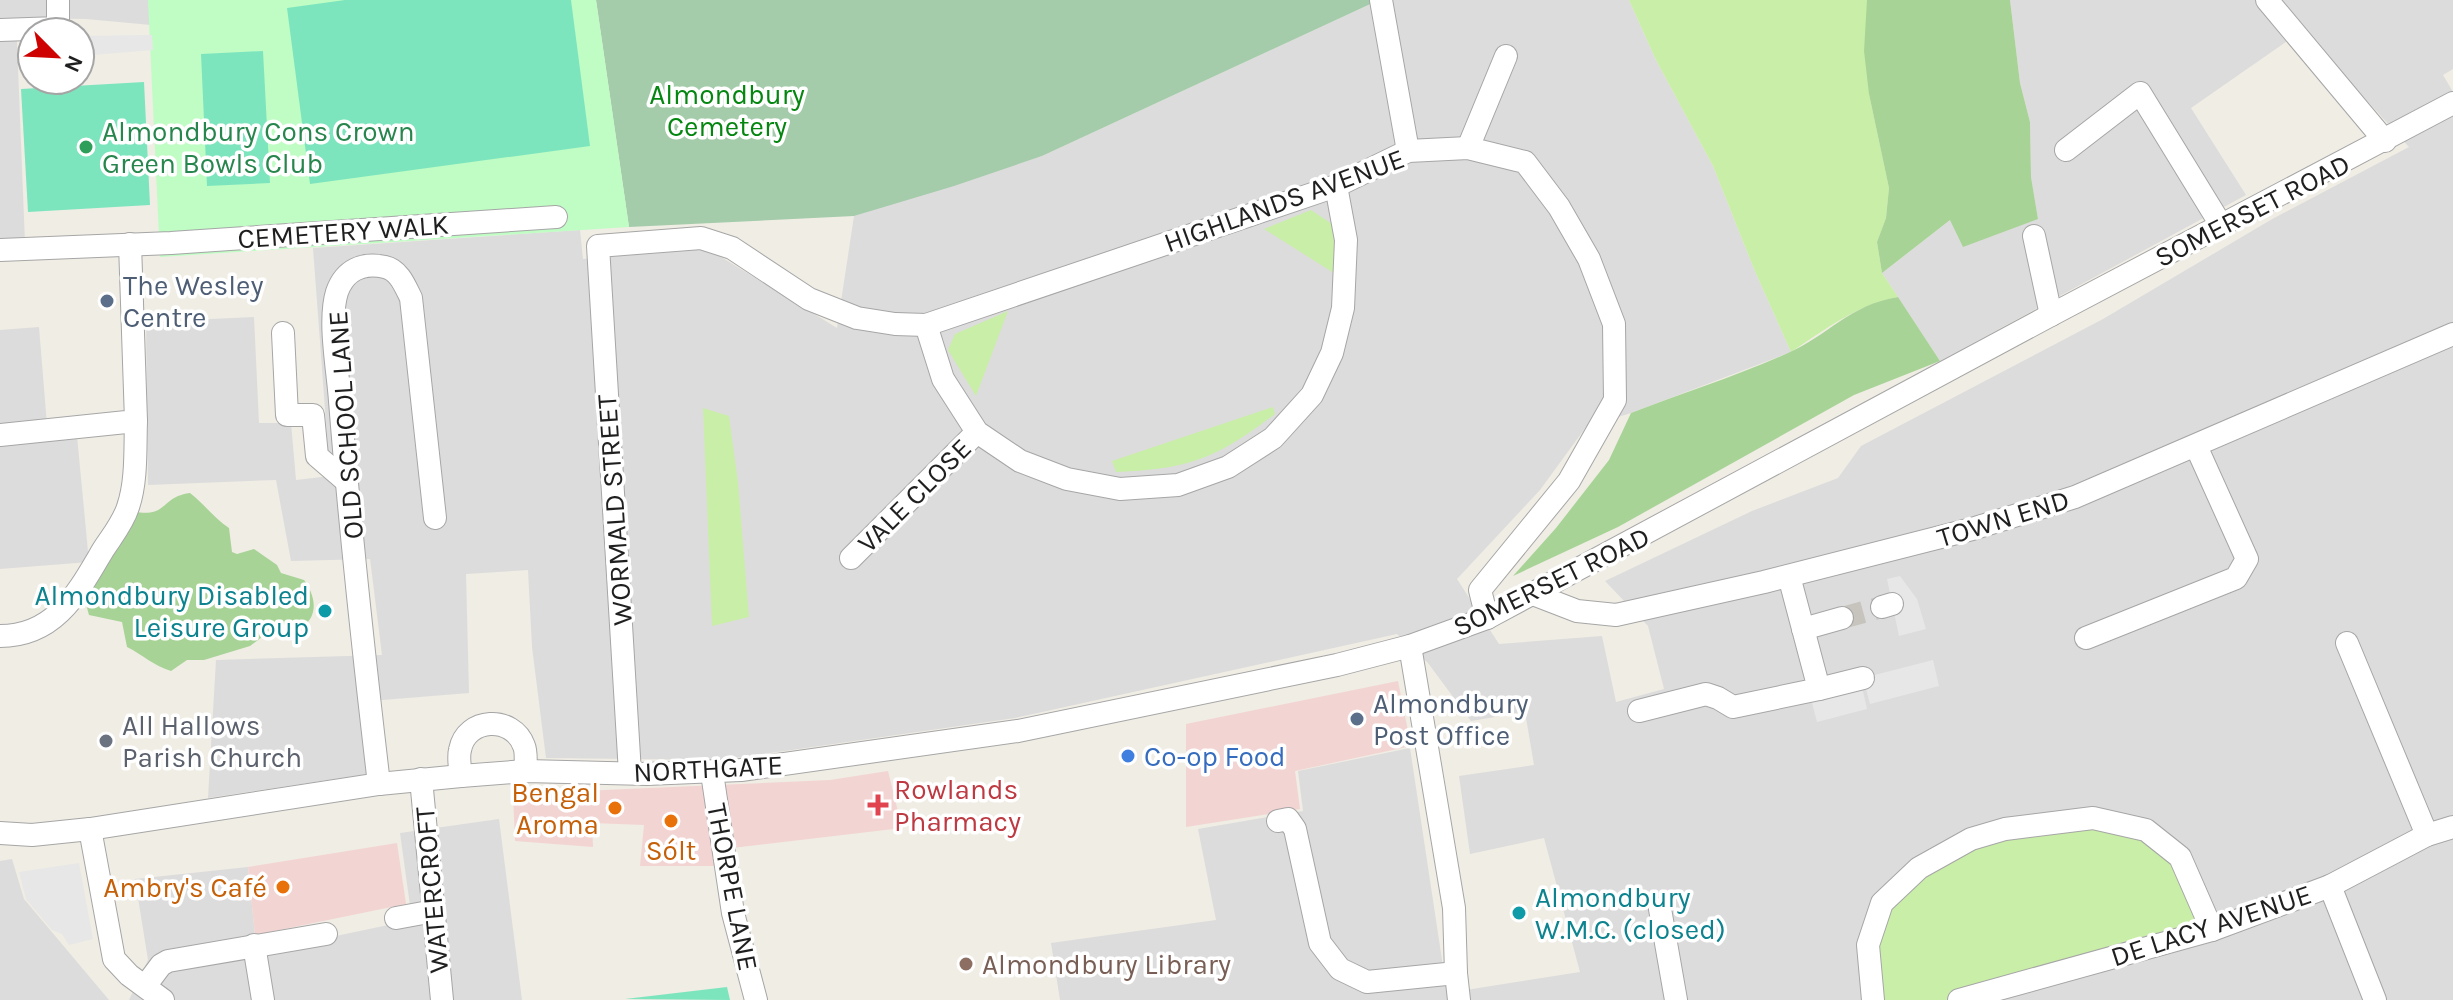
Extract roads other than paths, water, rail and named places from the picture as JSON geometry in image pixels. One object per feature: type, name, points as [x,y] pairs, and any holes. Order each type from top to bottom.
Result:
[{"type":"street","points":[[0,30],[58,28],[58,0]]},
{"type":"street","points":[[1381,0],[1408,151]]},
{"type":"street","points":[[2267,0],[2385,141]]},
{"type":"street","points":[[1468,148],[1506,56]]},
{"type":"street","points":[[2066,150],[2140,93],[2221,225]]},
{"type":"street","name":"SOMERSET ROAD","points":[[1410,646],[1487,618],[2453,103]]},
{"type":"street","name":"HIGHLANDS AVENUE","points":[[598,246],[701,238],[732,248],[809,299],[857,318],[926,325],[1336,186],[1408,151],[1468,148],[1525,162],[1559,207],[1589,259],[1614,324],[1615,400],[1569,481],[1480,590],[1487,618]]},
{"type":"street","points":[[926,325],[943,379],[977,432],[1020,461],[1067,479],[1120,489],[1178,485],[1228,467],[1273,438],[1312,395],[1332,353],[1343,308],[1346,240],[1336,186]]},
{"type":"street","name":"CEMETERY WALK","points":[[0,250],[556,217]]},
{"type":"street","points":[[2034,236],[2051,315]]},
{"type":"street","points":[[0,636],[12,636],[45,626],[73,600],[123,520],[129,504],[136,421],[130,244]]},
{"type":"street","name":"WORMALD STREET","points":[[598,246],[630,773]]},
{"type":"street","name":"OLD SCHOOL LANE","points":[[379,784],[346,481],[333,308],[346,276],[359,267],[376,265],[392,268],[411,298],[435,518]]},
{"type":"street","points":[[283,333],[287,415],[313,415],[317,456],[346,481]]},
{"type":"street","name":"TOWN END","points":[[1533,594],[1577,611],[1616,615],[1789,576],[1972,529],[2075,497],[2453,334]]},
{"type":"street","points":[[0,435],[136,421]]},
{"type":"street","name":"VALE CLOSE","points":[[851,558],[977,432]]},
{"type":"street","points":[[2086,638],[2236,578],[2247,559],[2196,446]]},
{"type":"street","points":[[1789,576],[1819,689]]},
{"type":"street","points":[[1803,629],[1842,618]]},
{"type":"street","points":[[2347,643],[2427,835]]},
{"type":"street","points":[[1410,646],[1454,908],[1459,1000]]},
{"type":"street","name":"NORTHGATE","points":[[0,833],[32,835],[90,829],[421,779],[526,771],[712,773],[1018,731],[1337,665],[1410,646]]},
{"type":"street","points":[[1639,711],[1706,694],[1733,707],[1863,678]]},
{"type":"street","points":[[461,776],[460,750],[468,734],[481,724],[498,724],[514,733],[524,746],[526,771]]},
{"type":"street","name":"THORPE LANE","points":[[712,773],[733,913],[756,1000]]},
{"type":"street","name":"WATERCROFT","points":[[421,779],[442,1000]]},
{"type":"street","points":[[1873,1000],[1868,945],[1882,903],[1919,868],[1971,839],[2005,829],[2093,818],[2146,830],[2180,857],[2212,930]]},
{"type":"street","points":[[1278,821],[1288,819],[1295,829],[1320,943],[1340,969],[1367,982],[1456,973]]},
{"type":"street","name":"DE LACY AVENUE","points":[[1959,1000],[2212,930],[2330,886],[2427,835],[2453,827]]},
{"type":"street","points":[[90,829],[94,903],[114,959],[129,975],[163,1000]]},
{"type":"street","points":[[2330,886],[2375,1000]]},
{"type":"street","points":[[1660,909],[1676,1000]]},
{"type":"street","points":[[396,918],[434,911]]},
{"type":"street","points":[[146,985],[161,965],[168,961],[326,934]]},
{"type":"street","points":[[254,945],[263,1000]]},
{"type":"tunnel","points":[[1842,618],[1882,607]]},
{"type":"place","name":"Almondbury Cons Crown Green Bowls Club","points":[[86,147]]},
{"type":"place","name":"The Wesley Centre","points":[[107,301]]},
{"type":"place","name":"Almondbury Disabled Leisure Group","points":[[325,611]]},
{"type":"place","name":"Almondbury Post Office","points":[[1357,719]]},
{"type":"place","name":"All Hallows Parish Church","points":[[106,741]]},
{"type":"place","name":"Co-op Food","points":[[1128,756]]},
{"type":"place","name":"Rowlands Pharmacy","points":[[878,805]]},
{"type":"place","name":"Bengal Aroma","points":[[615,808]]},
{"type":"place","name":"Sólt","points":[[671,821]]},
{"type":"place","name":"Ambry's Café","points":[[283,887]]},
{"type":"place","name":"Almondbury W.M.C. (closed)","points":[[1519,913]]},
{"type":"place","name":"Almondbury Library","points":[[966,964]]},
{"type":"park label","name":"Almondbury Cemetery","points":[[727,110]]}]
